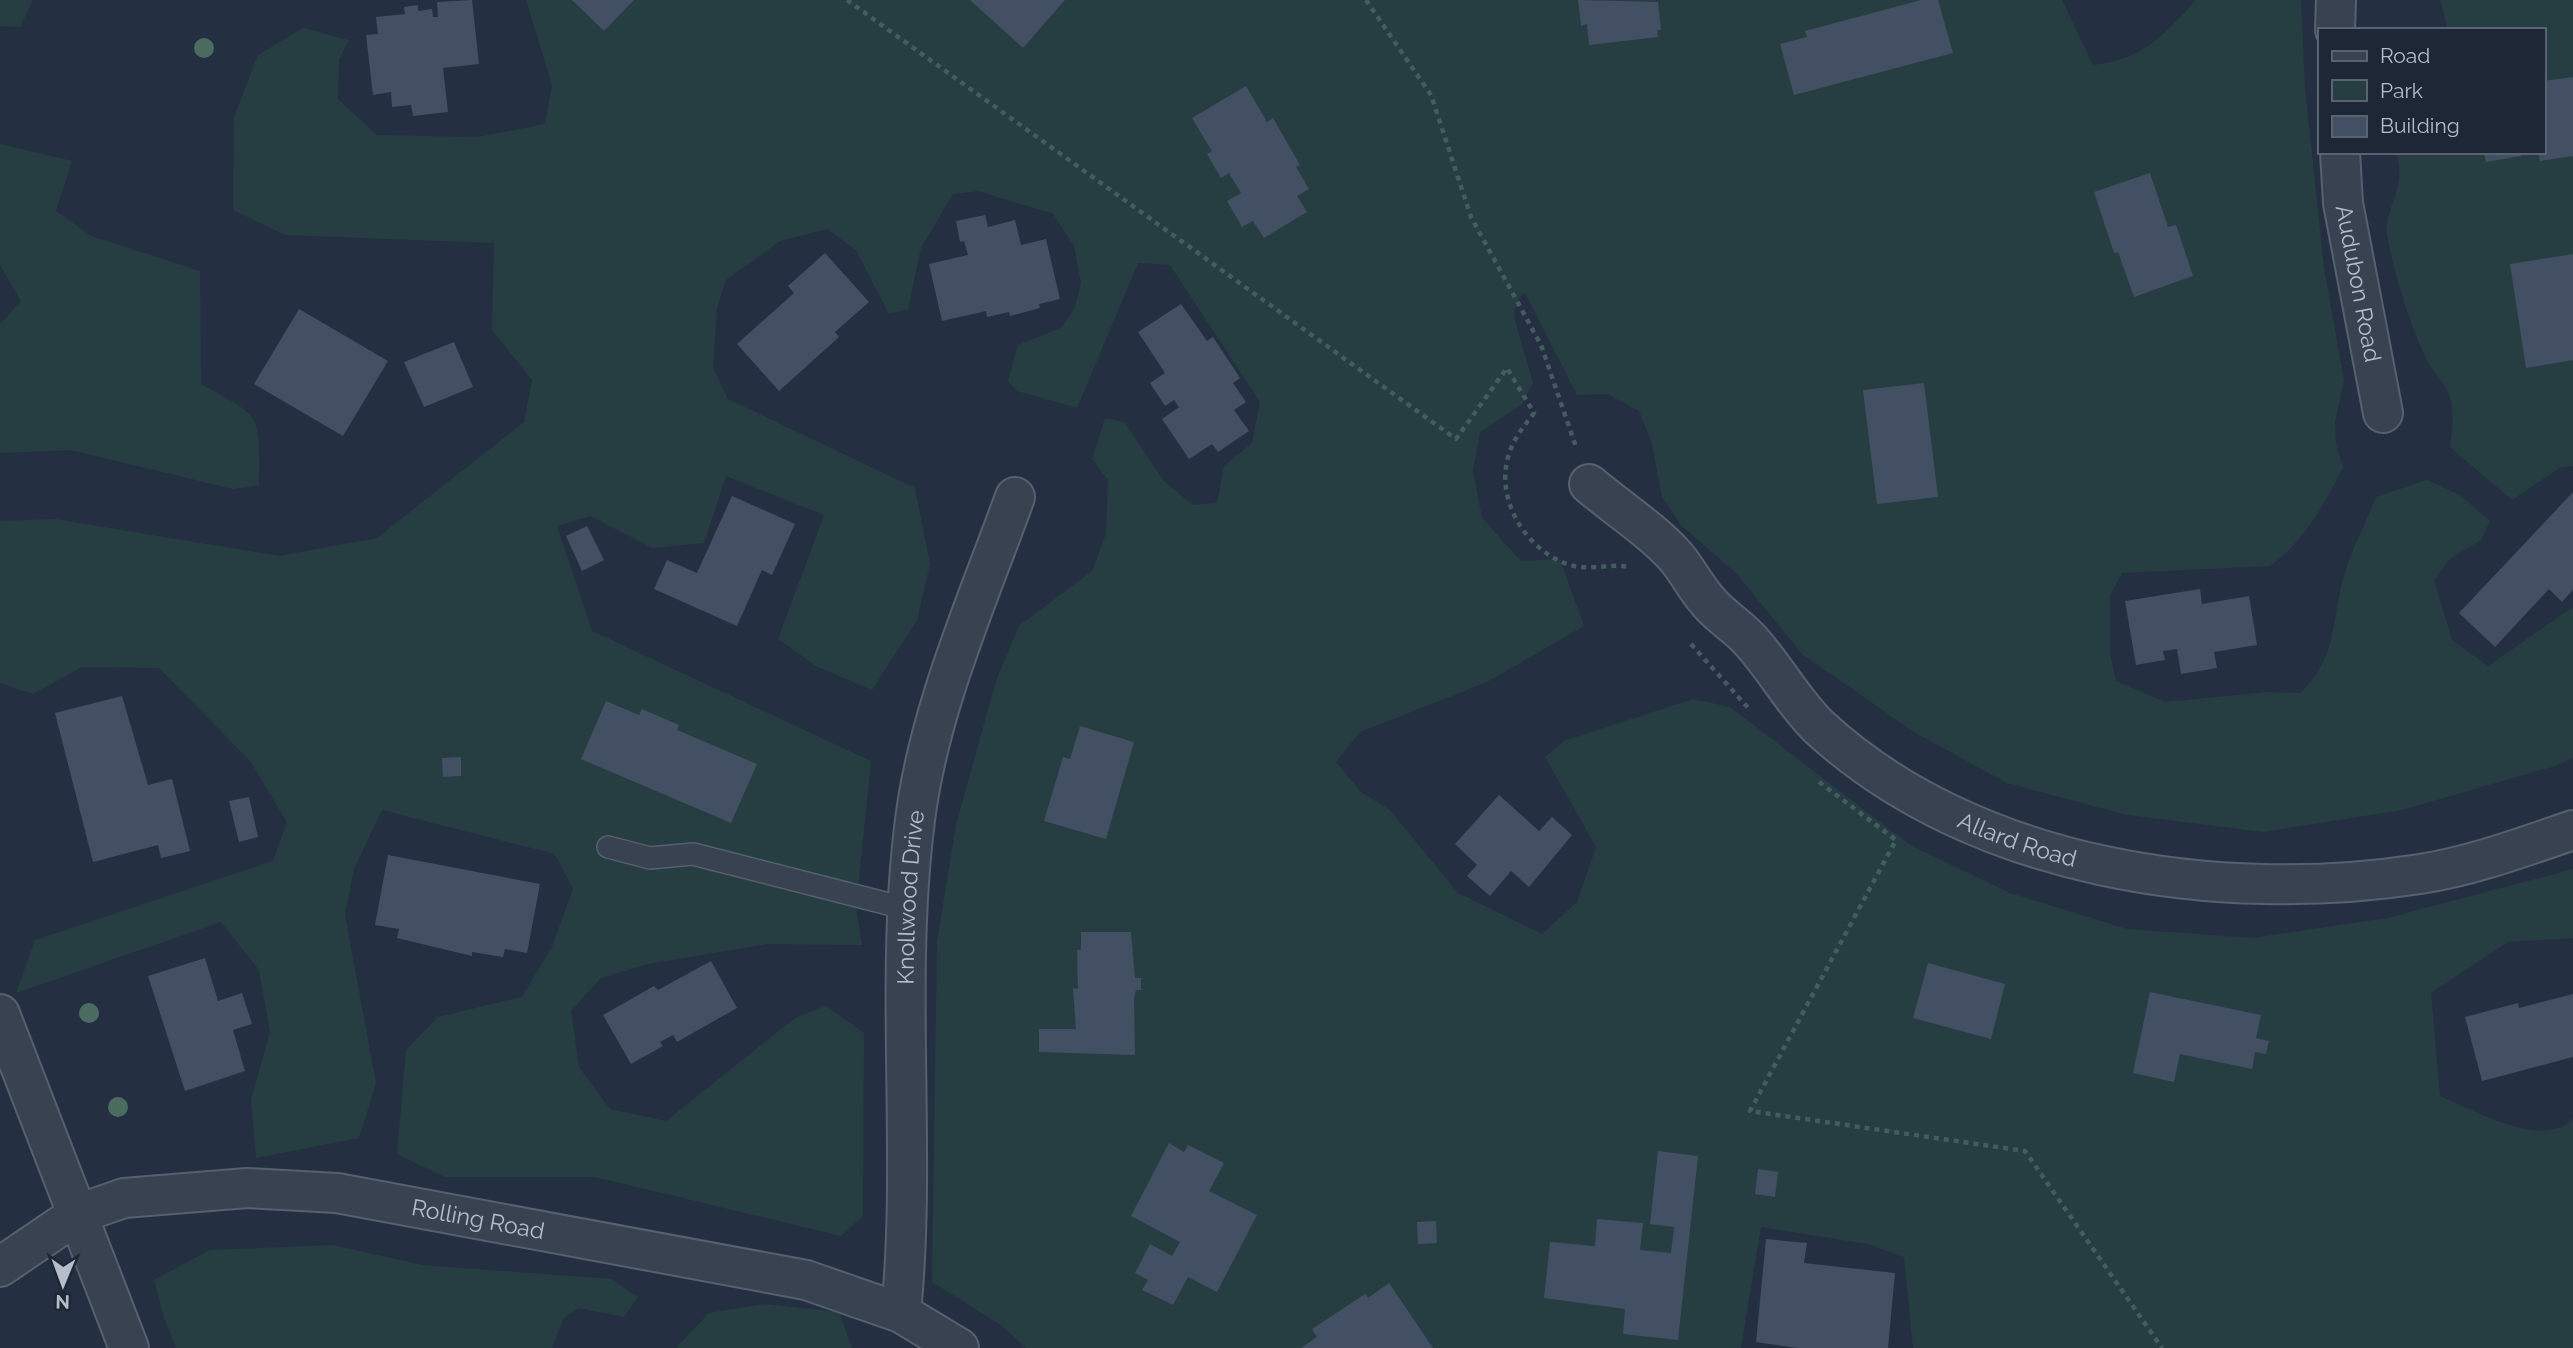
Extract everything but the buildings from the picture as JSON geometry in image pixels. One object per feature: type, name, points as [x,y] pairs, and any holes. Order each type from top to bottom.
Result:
[{"type":"street","points":[[2335,28],[2336,0]]},
{"type":"street","name":"Audubon Road","points":[[2340,154],[2343,203],[2383,413]]},
{"type":"street","name":"Allard Road","points":[[1589,484],[1676,557],[1707,601],[1748,638],[1818,726],[1893,783],[1974,825],[2106,868],[2187,880],[2294,887],[2421,874],[2515,850],[2573,830]]},
{"type":"street","name":"Knollwood Drive","points":[[901,1313],[907,1255],[908,909],[915,819],[937,716],[1014,497]]},
{"type":"street","points":[[0,1014],[129,1348]]},
{"type":"street","name":"Rolling Road","points":[[0,1267],[78,1214],[124,1198],[247,1188],[337,1193],[806,1280],[901,1313],[959,1348]]},
{"type":"lane","points":[[608,848],[650,858],[693,853],[908,909]]},
{"type":"path","points":[[847,0],[1456,439],[1507,368],[1534,413],[1518,433],[1508,456],[1505,483],[1521,529],[1541,550],[1569,564],[1591,569],[1622,566],[1634,569]]},
{"type":"path","points":[[1366,0],[1431,95],[1471,216],[1541,345],[1589,484]]},
{"type":"path","points":[[1688,640],[1758,719]]},
{"type":"path","points":[[1812,775],[1896,840],[1749,1111],[2025,1151],[2162,1348]]},
{"type":"green space","points":[[0,0],[33,0],[20,27],[0,26]]},
{"type":"green space","points":[[526,0],[2062,0],[2093,65],[2126,57],[2151,44],[2196,0],[2301,0],[2305,88],[2324,268],[2344,380],[2335,422],[2336,444],[2343,467],[2321,508],[2302,535],[2269,566],[2122,573],[2110,595],[2110,653],[2116,681],[2165,702],[2267,692],[2300,693],[2312,680],[2326,655],[2345,572],[2376,497],[2427,480],[2460,495],[2490,521],[2481,540],[2450,559],[2434,580],[2452,640],[2488,666],[2573,607],[2573,758],[2552,767],[2402,810],[2263,832],[2127,815],[2007,783],[1914,732],[1802,654],[1737,574],[1682,526],[1662,497],[1652,444],[1639,411],[1607,394],[1577,395],[1525,293],[1518,298],[1514,317],[1533,383],[1522,404],[1480,432],[1473,471],[1482,518],[1521,561],[1560,559],[1584,626],[1487,682],[1360,732],[1336,762],[1361,792],[1390,810],[1458,893],[1542,934],[1577,902],[1596,847],[1545,757],[1564,741],[1693,699],[1730,707],[1910,845],[2010,893],[2127,929],[2253,938],[2387,918],[2573,869],[2573,938],[2508,942],[2431,993],[2440,1096],[2489,1118],[2526,1129],[2560,1127],[2573,1119],[2573,1348],[1913,1348],[1904,1257],[1868,1244],[1761,1227],[1741,1348],[1026,1348],[1001,1325],[932,1282],[937,942],[956,825],[996,681],[1019,626],[1092,571],[1106,534],[1108,480],[1092,459],[1105,418],[1124,422],[1164,481],[1193,505],[1217,503],[1224,466],[1252,443],[1260,402],[1170,265],[1138,263],[1077,408],[1017,391],[1008,381],[1018,345],[1061,328],[1075,308],[1081,283],[1074,246],[1053,214],[978,191],[953,194],[921,248],[908,309],[889,314],[856,250],[827,229],[780,241],[726,280],[717,308],[713,368],[728,399],[915,488],[930,564],[917,620],[872,690],[816,666],[778,639],[824,515],[726,476],[704,543],[653,548],[590,516],[557,526],[592,631],[871,761],[856,908],[862,945],[767,944],[648,964],[601,978],[571,1011],[579,1067],[610,1109],[666,1121],[795,1018],[826,1006],[864,1033],[863,1216],[841,1236],[595,1177],[445,1177],[397,1154],[406,1050],[438,1017],[522,997],[552,947],[573,889],[555,854],[382,810],[354,869],[345,915],[376,1083],[359,1138],[256,1158],[251,1100],[270,1032],[259,970],[221,922],[16,993],[35,940],[273,861],[287,822],[251,762],[159,668],[82,667],[33,694],[0,683],[0,521],[55,519],[279,556],[377,538],[524,422],[532,380],[492,330],[494,243],[285,235],[233,210],[234,117],[258,55],[303,28],[349,40],[339,59],[338,99],[377,135],[478,137],[545,124],[552,85]]},
{"type":"green space","points":[[2440,0],[2573,0],[2573,466],[2561,467],[2512,500],[2450,447],[2451,400],[2428,362],[2409,316],[2394,267],[2387,226],[2398,187],[2399,164],[2396,154],[2545,154],[2545,28],[2447,28]]},
{"type":"green space","points":[[0,144],[72,161],[56,211],[91,236],[200,271],[201,384],[237,404],[254,420],[259,443],[259,485],[233,489],[71,450],[0,453],[0,324],[21,301],[0,265]]},
{"type":"green space","points":[[333,1245],[422,1265],[611,1279],[638,1297],[624,1317],[579,1308],[564,1318],[552,1348],[176,1348],[164,1318],[154,1280],[210,1250]]},
{"type":"green space","points":[[764,1304],[839,1312],[852,1348],[676,1348],[709,1313]]}]
